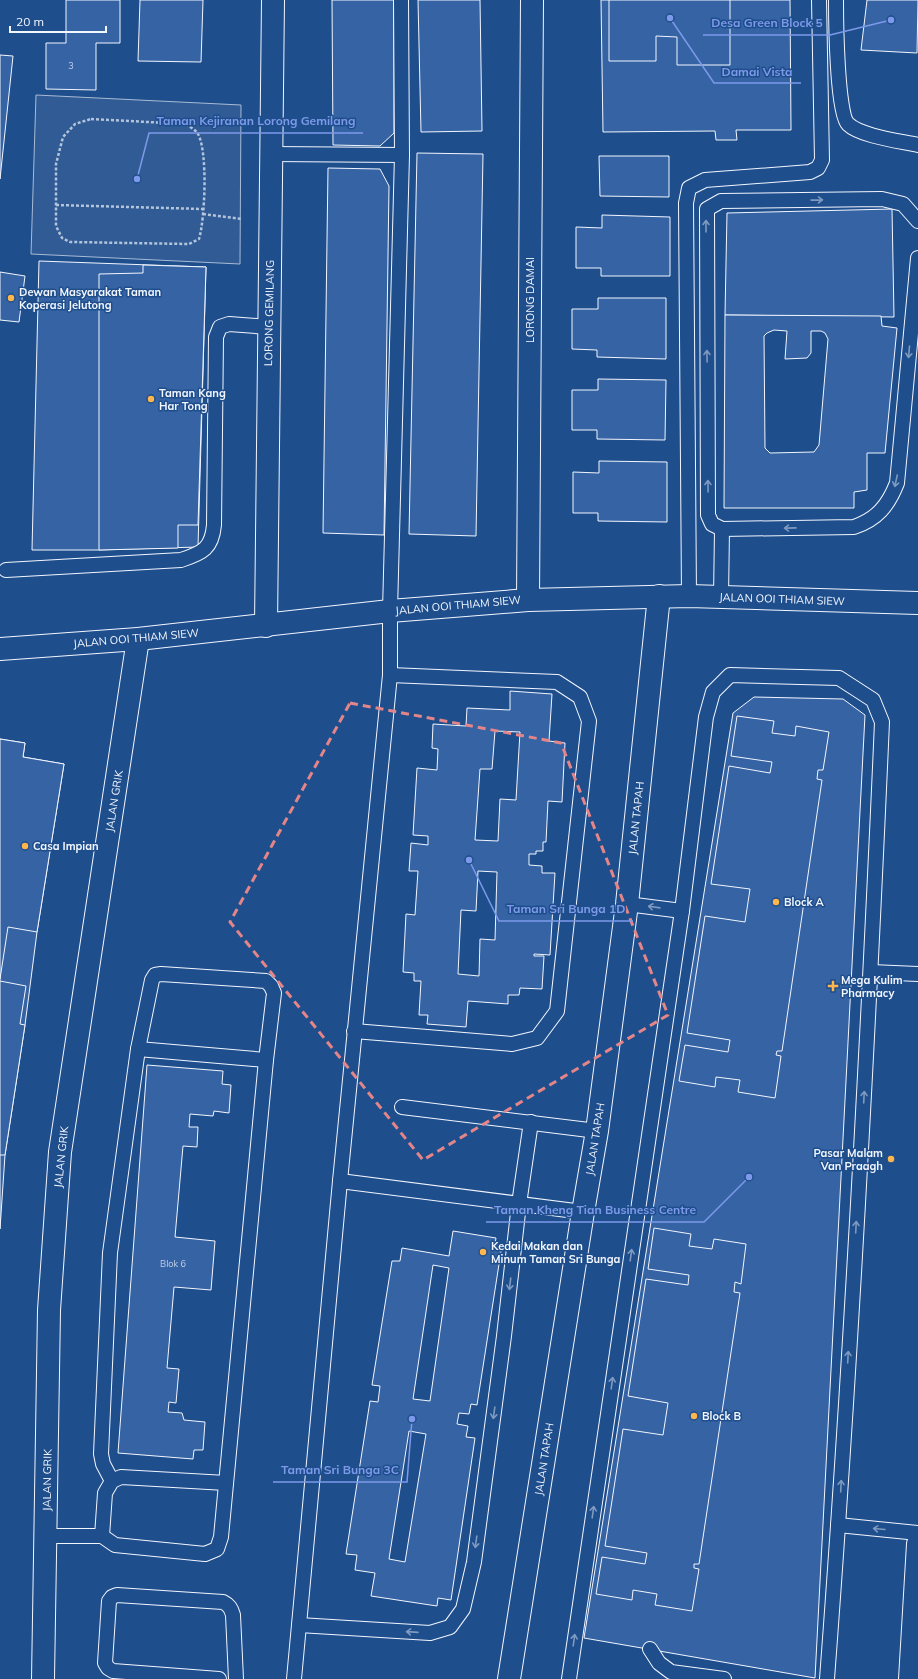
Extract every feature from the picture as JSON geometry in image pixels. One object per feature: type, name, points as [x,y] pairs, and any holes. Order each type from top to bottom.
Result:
[{"type":"street","name":"LORONG GEMILANG","points":[[266,626],[273,0]]},
{"type":"street","name":"LORONG DAMAI","points":[[528,600],[532,0]]},
{"type":"street","name":"JALAN TAPAH","points":[[509,1679],[597,1131],[627,904],[659,596]]},
{"type":"street","name":"JALAN OOI THIAM SIEW","points":[[0,649],[138,640],[390,611],[528,600],[689,596],[918,603]]},
{"type":"street","name":"JALAN GRIK","points":[[43,1679],[49,1310],[60,1152],[138,640]]},
{"type":"street","points":[[910,1679],[916,1617],[918,1544]]},
{"type":"lane","points":[[294,1679],[354,1031],[390,675],[390,611],[402,155],[402,0]]},
{"type":"lane","points":[[689,596],[686,203],[690,188],[705,180],[810,172],[818,168],[822,160],[819,0]]},
{"type":"lane","points":[[836,0],[841,106],[846,123],[857,131],[918,145]]},
{"type":"lane","points":[[271,154],[402,155]]},
{"type":"lane","points":[[918,222],[903,204],[882,199],[721,201],[707,208],[708,515],[712,524],[722,529],[854,527],[868,522],[881,511],[891,498],[897,483],[918,258]]},
{"type":"lane","points":[[6,570],[181,560],[196,555],[207,548],[213,536],[214,525],[216,337],[220,327],[229,324],[269,327]]},
{"type":"lane","points":[[721,598],[722,529]]},
{"type":"lane","points":[[354,1031],[512,1044],[537,1038],[541,1033],[557,1011],[589,721],[580,697],[557,682],[390,675]]},
{"type":"lane","points":[[569,1679],[682,911],[706,717],[713,692],[730,676],[839,678],[873,700],[882,722],[871,972],[838,1525],[827,1679]]},
{"type":"lane","points":[[627,904],[682,911]]},
{"type":"lane","points":[[871,972],[918,974]]},
{"type":"lane","points":[[46,1536],[102,1536],[115,1545],[205,1554],[217,1549],[221,1537],[266,1060],[274,993],[272,986],[266,982],[161,974],[156,975],[152,980],[138,1049],[110,1253],[101,1454],[102,1464],[112,1481]]},
{"type":"lane","points":[[138,1049],[266,1060]]},
{"type":"lane","points":[[402,1107],[597,1131]]},
{"type":"lane","points":[[299,1625],[430,1633],[450,1627],[464,1609],[475,1554],[504,1336],[519,1204],[531,1122]]},
{"type":"lane","points":[[340,1182],[583,1212]]},
{"type":"lane","points":[[102,1536],[105,1492],[112,1481],[122,1477],[226,1483]]},
{"type":"lane","points":[[838,1525],[918,1532]]},
{"type":"lane","points":[[219,1679],[113,1671],[108,1668],[106,1663],[109,1601],[112,1597],[117,1595],[223,1602],[228,1605],[232,1608],[233,1615],[236,1679]]},
{"type":"lane","points":[[650,1649],[659,1664],[671,1672],[724,1679]]},
{"type":"path","points":[[91,119],[186,124],[198,133],[203,149],[203,209],[202,230],[199,239],[189,244],[70,242],[62,238],[56,226],[56,164],[63,137],[75,124],[91,119]]},
{"type":"path","points":[[56,205],[203,209]]},
{"type":"path","points":[[203,214],[270,223]]},
{"type":"highlighted area","points":[[350,703],[561,743],[668,1015],[423,1160],[230,922]]},
{"type":"shaded area","points":[[36,95],[241,105],[240,264],[31,254]]},
{"type":"building","points":[[66,0],[120,0],[120,43],[96,43],[96,90],[46,89],[46,43],[66,43]]},
{"type":"building","points":[[140,0],[203,0],[201,62],[138,61]]},
{"type":"building","points":[[332,0],[394,0],[394,133],[380,146],[333,145]]},
{"type":"building","points":[[418,0],[480,0],[482,131],[421,132]]},
{"type":"building","points":[[601,0],[790,0],[791,130],[736,130],[737,140],[716,140],[715,131],[603,132]]},
{"type":"building","points":[[609,0],[730,0],[730,65],[677,65],[677,37],[656,36],[656,61],[609,61]]},
{"type":"building","points":[[867,0],[918,0],[917,53],[861,50]]},
{"type":"building","points":[[0,55],[13,56],[0,179]]},
{"type":"building","points":[[417,153],[483,154],[476,536],[409,534]]},
{"type":"building","points":[[599,156],[669,156],[669,197],[600,196]]},
{"type":"building","points":[[328,168],[380,169],[389,186],[384,535],[323,533]]},
{"type":"building","points":[[892,209],[894,317],[725,315],[727,213]]},
{"type":"building","points":[[602,215],[670,217],[670,276],[601,276],[601,268],[576,268],[576,227],[602,228]]},
{"type":"building","points":[[39,261],[206,267],[198,547],[99,550],[32,550]]},
{"type":"building","name":"Taman Kang Har Tong","points":[[143,265],[206,267],[198,525],[178,525],[178,548],[99,550],[99,274],[143,273]]},
{"type":"building","name":"Dewan Masyarakat Taman Koperasi Jelutong","points":[[0,272],[25,276],[19,322],[0,320]]},
{"type":"building","points":[[598,298],[666,298],[666,359],[597,357],[597,350],[572,349],[572,309],[598,309]]},
{"type":"building","points":[[725,315],[881,316],[882,326],[897,328],[885,453],[867,453],[867,490],[854,492],[854,508],[724,508]],"holes":[[[774,330],[787,331],[785,359],[807,358],[811,353],[811,331],[821,331],[825,333],[828,339],[819,445],[814,452],[770,453],[765,448],[764,336]]]},
{"type":"building","points":[[598,379],[666,380],[665,440],[597,439],[597,430],[572,430],[572,390],[598,390]]},
{"type":"building","points":[[599,461],[667,462],[667,522],[598,521],[598,513],[573,513],[573,472],[599,473]]},
{"type":"building","points":[[510,691],[552,694],[549,741],[565,743],[562,802],[548,801],[546,842],[543,842],[543,851],[536,851],[536,854],[529,854],[529,865],[542,866],[542,873],[555,873],[550,955],[534,954],[534,956],[544,956],[542,989],[520,988],[519,995],[508,995],[508,1004],[468,1001],[466,1027],[427,1024],[428,1015],[419,1015],[421,981],[414,981],[414,973],[403,972],[406,914],[415,915],[418,871],[409,871],[411,843],[428,845],[428,836],[413,835],[417,768],[437,770],[438,749],[432,748],[433,724],[466,726],[467,708],[510,710]],"holes":[[[495,731],[520,732],[516,800],[500,799],[498,841],[475,840],[480,769],[492,769]],[[478,871],[497,872],[495,940],[480,939],[479,976],[458,974],[461,910],[476,911]]]},
{"type":"building","points":[[754,697],[843,699],[865,715],[815,1678],[584,1638],[733,713]]},
{"type":"building","name":"Block A","points":[[737,716],[774,721],[772,733],[795,736],[796,726],[829,732],[823,770],[818,770],[817,779],[822,780],[782,1051],[777,1051],[776,1055],[781,1056],[775,1098],[738,1092],[740,1080],[716,1077],[715,1087],[679,1081],[685,1045],[728,1052],[730,1040],[687,1033],[705,916],[745,922],[750,889],[711,884],[729,766],[770,773],[772,762],[731,756]]},
{"type":"building","name":"Casa Impian","points":[[0,739],[25,743],[23,757],[64,764],[37,932],[25,1025],[5,1155],[0,1229]]},
{"type":"building","name":"Casa Impian","points":[[0,739],[25,743],[23,757],[64,764],[37,932],[8,927],[0,979]]},
{"type":"building","points":[[0,981],[26,986],[20,1024],[25,1025],[5,1155],[0,1155]]},
{"type":"building","points":[[147,1065],[223,1071],[222,1084],[231,1085],[229,1113],[214,1111],[213,1116],[190,1114],[189,1127],[198,1127],[197,1147],[183,1146],[175,1237],[215,1241],[211,1290],[174,1287],[167,1368],[179,1369],[176,1403],[169,1402],[168,1412],[182,1413],[184,1420],[205,1422],[203,1450],[194,1450],[193,1459],[118,1453]]},
{"type":"building","name":"Block B","points":[[654,1228],[691,1234],[689,1246],[712,1249],[714,1239],[746,1244],[741,1284],[735,1282],[734,1292],[740,1293],[699,1564],[694,1564],[694,1568],[699,1569],[692,1611],[655,1605],[657,1594],[633,1590],[632,1600],[596,1594],[602,1557],[645,1564],[647,1553],[605,1546],[623,1429],[663,1435],[668,1403],[628,1396],[646,1279],[688,1285],[689,1275],[648,1269]]},
{"type":"building","points":[[453,1231],[496,1238],[495,1244],[502,1245],[477,1405],[471,1404],[469,1414],[459,1413],[457,1424],[468,1426],[466,1437],[475,1438],[451,1600],[438,1598],[437,1606],[371,1596],[375,1573],[355,1570],[357,1555],[346,1554],[370,1401],[378,1402],[380,1386],[372,1385],[392,1261],[400,1261],[402,1248],[449,1256]],"holes":[[[433,1265],[449,1268],[430,1401],[413,1399]],[[409,1431],[426,1434],[405,1562],[389,1559]]]},
{"type":"place","name":"Damai Vista","points":[[670,18]]},
{"type":"place","name":"Desa Green Block 5","points":[[891,20]]},
{"type":"place","name":"Taman Kejiranan Lorong Gemilang","points":[[137,179]]},
{"type":"place","name":"Dewan Masyarakat Taman Koperasi Jelutong","points":[[11,298]]},
{"type":"place","name":"Taman Kang Har Tong","points":[[151,399]]},
{"type":"place","name":"Casa Impian","points":[[25,846]]},
{"type":"place","name":"Taman Sri Bunga 1D","points":[[469,860]]},
{"type":"place","name":"Block A","points":[[776,902]]},
{"type":"place","name":"Mega Kulim Pharmacy","points":[[833,986]]},
{"type":"place","name":"Pasar Malam Van Praagh","points":[[891,1159]]},
{"type":"place","name":"Taman Kheng Tian Business Centre","points":[[749,1177]]},
{"type":"place","name":"Kedai Makan dan Minum Taman Sri Bunga","points":[[483,1252]]},
{"type":"place","name":"Block B","points":[[694,1416]]},
{"type":"place","name":"Taman Sri Bunga 3C","points":[[412,1419]]}]
